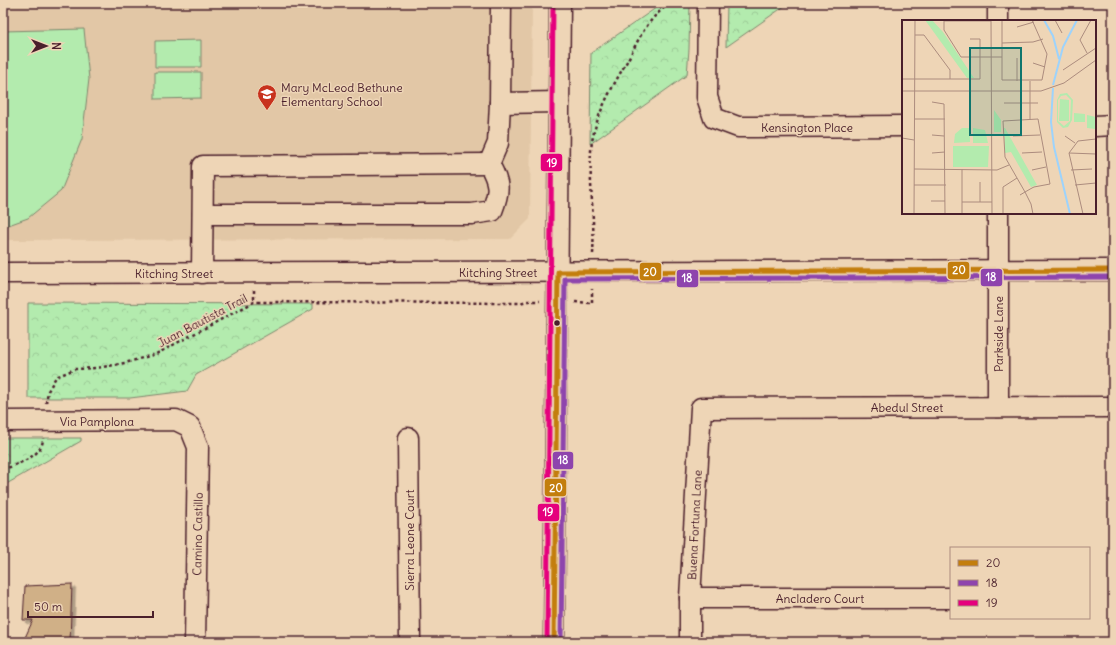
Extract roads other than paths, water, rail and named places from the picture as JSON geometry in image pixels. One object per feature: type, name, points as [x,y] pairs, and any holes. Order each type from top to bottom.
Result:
[{"type":"street","points":[[489,164],[498,143],[501,3]]},
{"type":"street","points":[[554,642],[560,3]]},
{"type":"street","name":"Kensington Place","points":[[708,3],[707,97],[714,118],[738,127],[902,126]]},
{"type":"street","points":[[998,3],[998,20]]},
{"type":"street","points":[[500,103],[559,102]]},
{"type":"street","points":[[1096,126],[1113,126]]},
{"type":"street","points":[[203,214],[472,214],[492,211],[498,194],[497,178],[489,164]]},
{"type":"street","points":[[202,273],[204,166],[489,164]]},
{"type":"street","name":"Parkside Lane","points":[[998,214],[998,407]]},
{"type":"street","name":"Kitching Street","points":[[3,273],[1113,270]]},
{"type":"street","name":"Abedul Street","points":[[701,408],[1113,407]]},
{"type":"street","name":"Buena Fortuna Lane","points":[[690,642],[690,598],[701,408]]},
{"type":"street","name":"Via Pamplona","points":[[3,421],[176,420],[190,427]]},
{"type":"street","name":"Camino Castillo","points":[[190,427],[198,447],[196,642]]},
{"type":"street","name":"Sierra Leone Court","points":[[408,438],[410,642]]},
{"type":"street","name":"Ancladero Court","points":[[690,598],[950,598]]},
{"type":"place","name":"Mary McLeod Bethune Elementary School","points":[[267,111]]}]
